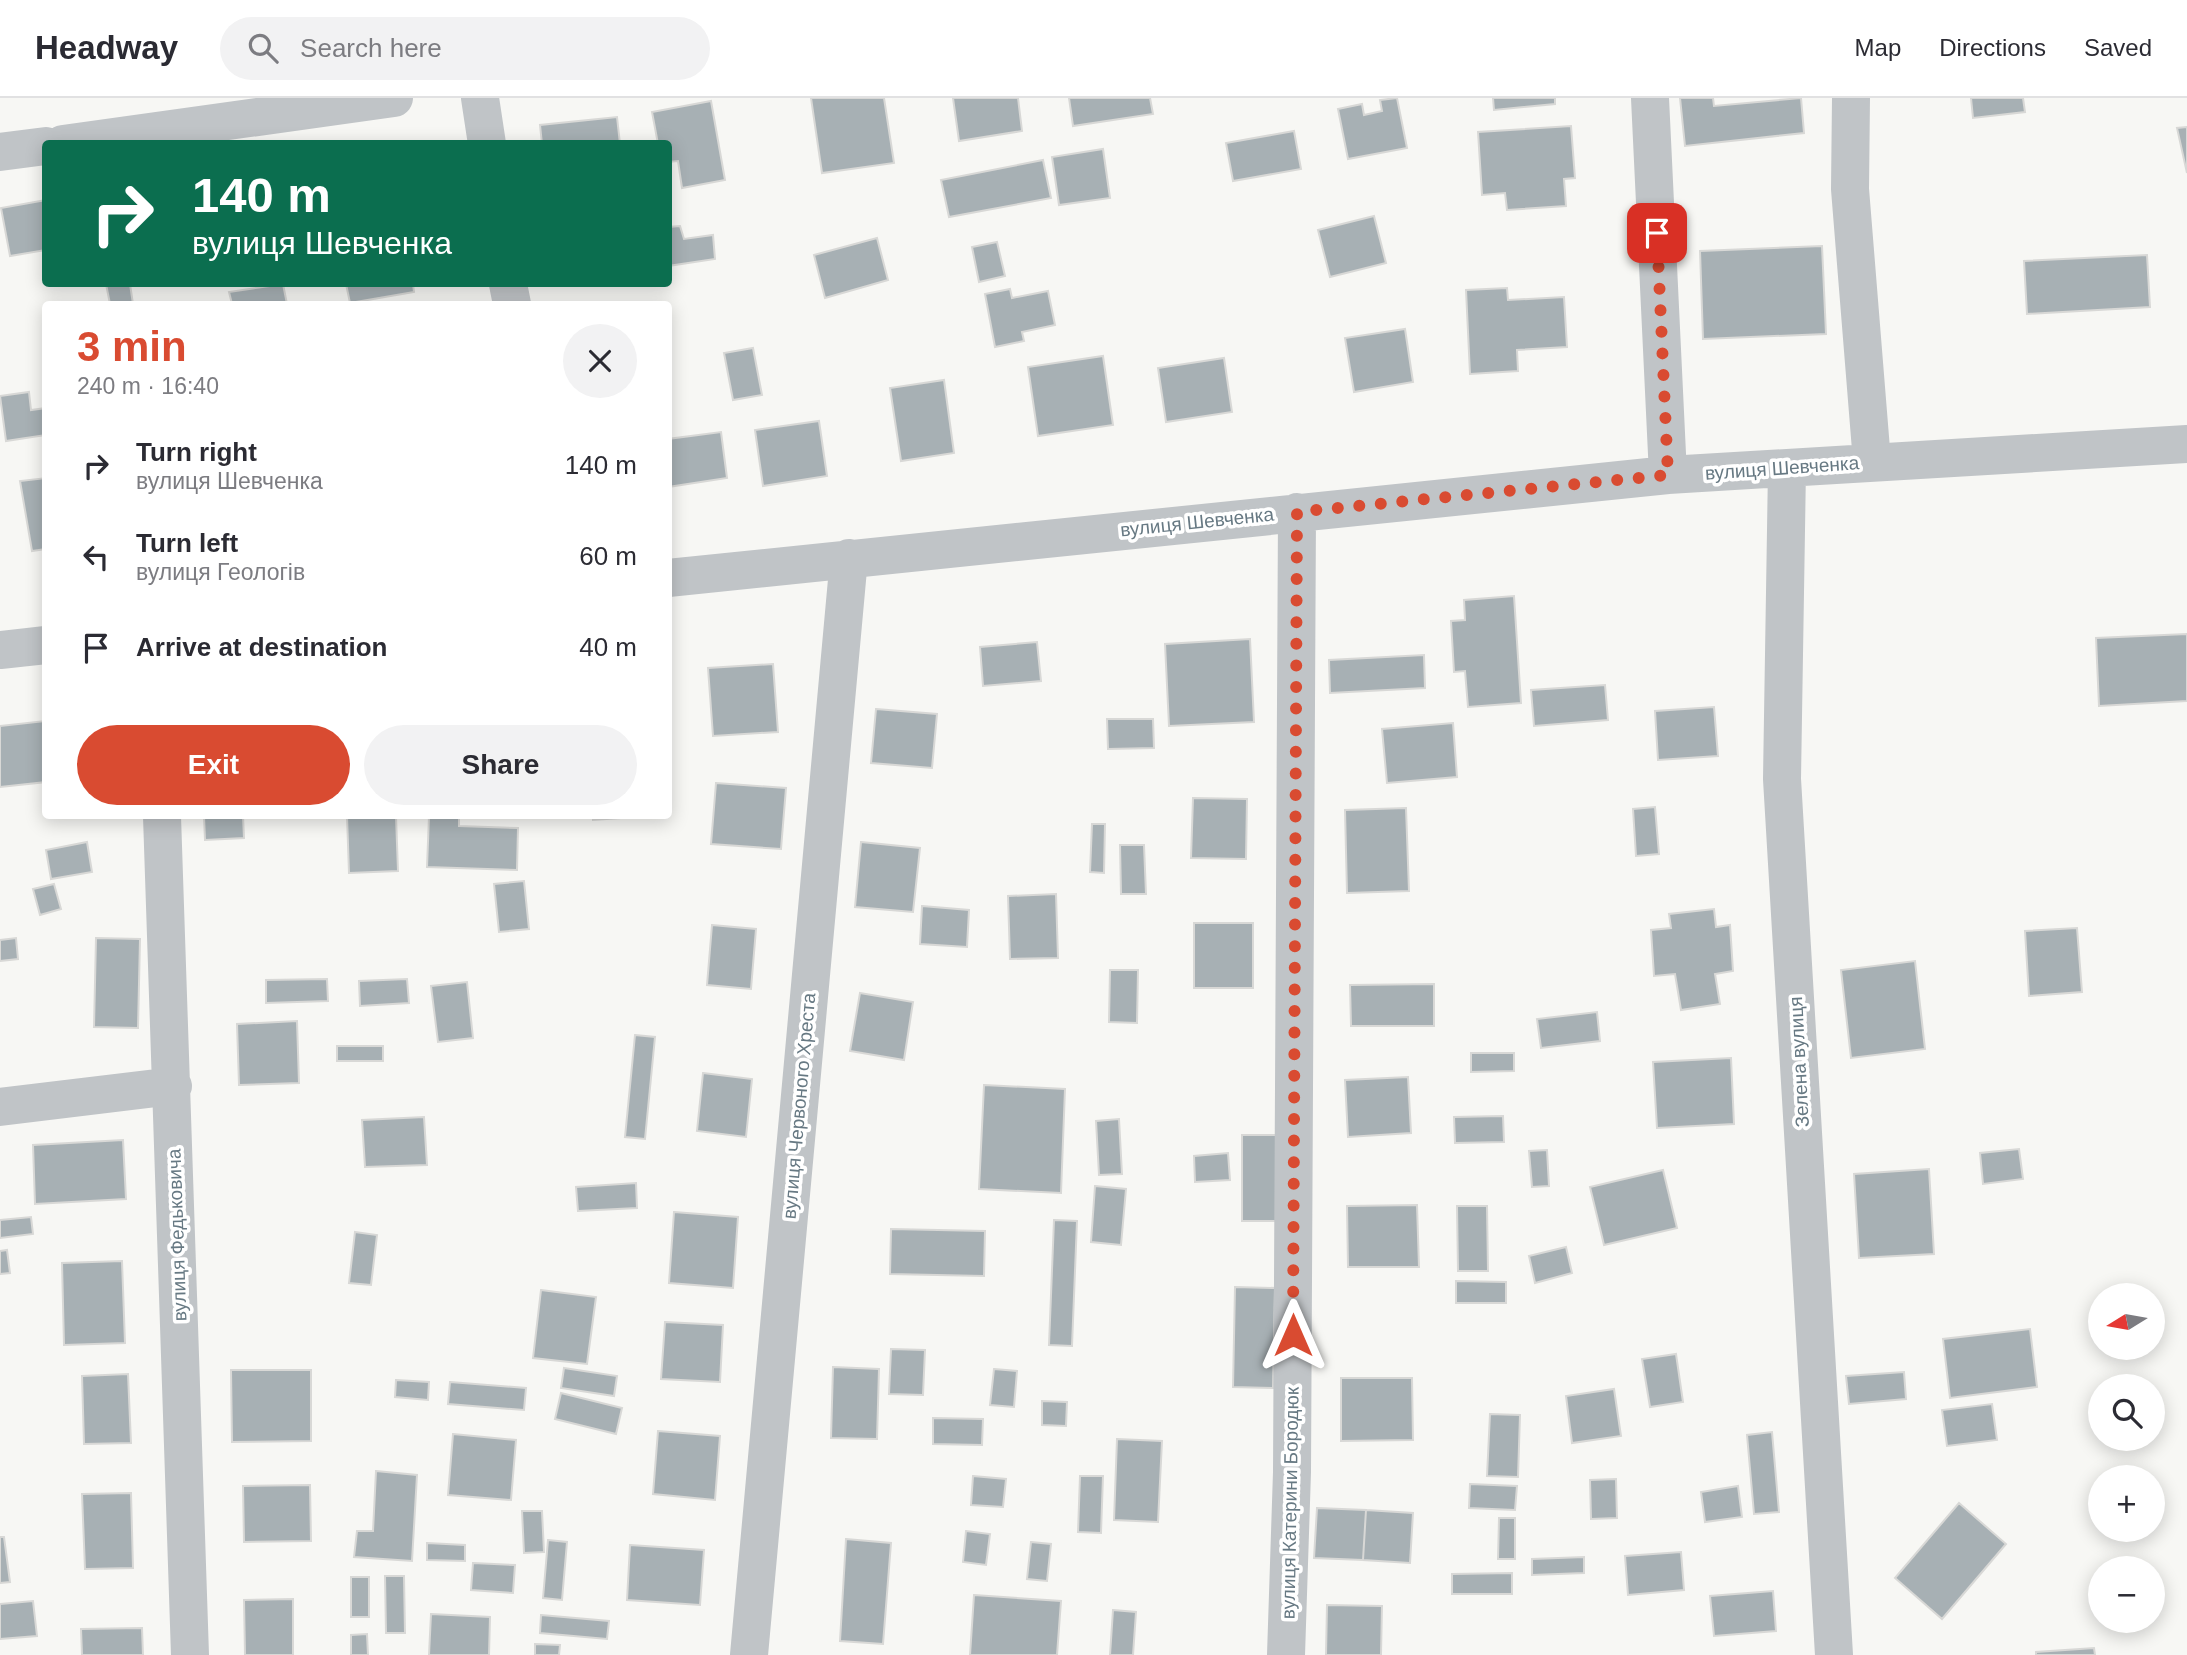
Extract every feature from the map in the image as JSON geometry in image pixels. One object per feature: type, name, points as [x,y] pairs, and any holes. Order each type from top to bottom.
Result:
[{"type":"street","points":[[92,140],[394,98]]},
{"type":"street","points":[[480,98],[486,140]]},
{"type":"street","points":[[1650,98],[1668,475]]},
{"type":"street","points":[[1851,98],[1850,189],[1872,463]]},
{"type":"street","points":[[0,152],[42,147]]},
{"type":"street","name":"вулиця Шевченка","points":[[672,578],[1668,475],[2187,444]]},
{"type":"street","name":"Зелена вулиця","points":[[1787,468],[1782,779],[1834,1655]]},
{"type":"street","name":"вулиця Катерини Бородюк","points":[[1286,1655],[1292,1458],[1297,512]]},
{"type":"street","name":"вулиця Червоного Хреста","points":[[749,1655],[849,558]]},
{"type":"street","points":[[0,650],[42,645]]},
{"type":"street","name":"вулиця Федьковича","points":[[162,819],[190,1655]]},
{"type":"street","points":[[0,1107],[173,1086]]},
{"type":"building","points":[[811,98],[884,98],[894,163],[822,173]]},
{"type":"building","points":[[953,98],[1018,98],[1022,131],[959,141]]},
{"type":"building","points":[[1069,98],[1150,98],[1153,114],[1073,126]]},
{"type":"building","points":[[1397,98],[1407,148],[1348,159],[1338,109],[1362,104],[1364,115],[1382,111],[1380,100]]},
{"type":"building","points":[[1493,98],[1555,98],[1555,104],[1494,110]]},
{"type":"building","points":[[1680,98],[1713,98],[1714,106],[1801,98],[1804,133],[1685,146]]},
{"type":"building","points":[[1971,98],[2023,98],[2025,112],[1973,118]]},
{"type":"building","points":[[711,101],[725,180],[682,188],[678,161],[672,162],[672,140],[657,140],[652,112]]},
{"type":"building","points":[[617,117],[620,140],[542,140],[540,125]]},
{"type":"building","points":[[1571,126],[1575,178],[1564,179],[1566,206],[1507,210],[1505,193],[1482,195],[1478,132]]},
{"type":"building","points":[[2187,127],[2187,173],[2177,128]]},
{"type":"building","points":[[1294,131],[1301,169],[1233,181],[1226,143]]},
{"type":"building","points":[[1103,149],[1110,198],[1059,205],[1052,157]]},
{"type":"building","points":[[1043,160],[1051,198],[949,217],[941,180]]},
{"type":"building","points":[[42,201],[42,251],[10,256],[1,208]]},
{"type":"building","points":[[1374,216],[1386,263],[1330,277],[1318,230]]},
{"type":"building","points":[[680,226],[684,239],[713,235],[715,259],[672,265],[672,227]]},
{"type":"building","points":[[877,238],[888,280],[825,298],[814,255]]},
{"type":"building","points":[[997,242],[1005,276],[979,282],[972,247]]},
{"type":"building","points":[[1822,246],[1826,334],[1703,339],[1700,251]]},
{"type":"building","points":[[2147,255],[2150,307],[2027,314],[2024,261]]},
{"type":"building","points":[[107,287],[130,287],[133,301],[109,301]]},
{"type":"building","points":[[284,287],[286,301],[231,301],[229,292]]},
{"type":"building","points":[[347,287],[413,287],[414,292],[350,301]]},
{"type":"building","points":[[1507,288],[1508,300],[1564,297],[1567,347],[1517,350],[1518,371],[1470,374],[1466,290]]},
{"type":"building","points":[[1010,289],[1012,298],[1048,291],[1055,325],[1022,332],[1024,341],[995,347],[985,294]]},
{"type":"building","points":[[1405,329],[1413,382],[1354,392],[1345,338]]},
{"type":"building","points":[[753,348],[762,395],[733,400],[724,353]]},
{"type":"building","points":[[1103,356],[1113,425],[1038,436],[1028,367]]},
{"type":"building","points":[[1224,358],[1232,412],[1166,422],[1158,368]]},
{"type":"building","points":[[944,380],[954,453],[901,461],[890,388]]},
{"type":"building","points":[[29,392],[31,410],[42,409],[42,436],[6,441],[0,396]]},
{"type":"building","points":[[819,421],[827,476],[763,486],[755,430]]},
{"type":"building","points":[[721,432],[727,478],[672,486],[672,438]]},
{"type":"building","points":[[42,478],[42,550],[32,551],[20,481]]},
{"type":"building","points":[[1514,596],[1521,703],[1468,707],[1465,671],[1454,672],[1451,621],[1465,620],[1464,600]]},
{"type":"building","points":[[2187,634],[2187,701],[2099,706],[2096,638]]},
{"type":"building","points":[[1250,639],[1254,722],[1169,726],[1165,644]]},
{"type":"building","points":[[1037,642],[1041,681],[983,686],[980,647]]},
{"type":"building","points":[[1424,655],[1425,688],[1330,693],[1329,660]]},
{"type":"building","points":[[773,664],[778,732],[713,736],[708,668]]},
{"type":"building","points":[[1605,685],[1608,720],[1534,726],[1531,690]]},
{"type":"building","points":[[1714,707],[1718,756],[1658,760],[1655,711]]},
{"type":"building","points":[[876,709],[937,714],[932,768],[871,763]]},
{"type":"building","points":[[1107,719],[1153,719],[1154,748],[1108,749]]},
{"type":"building","points":[[42,721],[42,782],[0,787],[0,726]]},
{"type":"building","points":[[1453,723],[1457,777],[1387,783],[1382,729]]},
{"type":"building","points":[[716,783],[786,788],[781,849],[711,844]]},
{"type":"building","points":[[1193,798],[1247,799],[1246,859],[1191,858]]},
{"type":"building","points":[[1655,807],[1659,854],[1636,856],[1633,809]]},
{"type":"building","points":[[1406,808],[1409,891],[1347,893],[1345,810]]},
{"type":"building","points":[[204,819],[243,819],[244,838],[205,840]]},
{"type":"building","points":[[347,819],[396,819],[398,871],[349,873]]},
{"type":"building","points":[[429,819],[459,819],[459,826],[518,828],[517,870],[427,867]]},
{"type":"building","points":[[1092,824],[1105,824],[1104,873],[1090,872]]},
{"type":"building","points":[[87,842],[92,872],[51,879],[46,850]]},
{"type":"building","points":[[861,842],[920,848],[913,912],[855,907]]},
{"type":"building","points":[[1120,845],[1144,845],[1146,894],[1121,894]]},
{"type":"building","points":[[524,881],[529,929],[499,932],[494,884]]},
{"type":"building","points":[[54,884],[61,909],[40,915],[33,889]]},
{"type":"building","points":[[1056,894],[1058,958],[1010,959],[1008,896]]},
{"type":"building","points":[[922,906],[969,910],[967,947],[920,944]]},
{"type":"building","points":[[1714,909],[1716,927],[1730,925],[1733,971],[1715,974],[1720,1004],[1681,1010],[1675,974],[1654,976],[1651,930],[1671,928],[1669,914]]},
{"type":"building","points":[[1194,923],[1253,923],[1253,988],[1194,988]]},
{"type":"building","points":[[712,925],[756,929],[751,989],[707,985]]},
{"type":"building","points":[[2077,928],[2082,992],[2029,996],[2025,931]]},
{"type":"building","points":[[16,938],[18,959],[0,961],[0,940]]},
{"type":"building","points":[[96,938],[140,939],[138,1028],[94,1027]]},
{"type":"building","points":[[1915,961],[1925,1049],[1851,1058],[1841,970]]},
{"type":"building","points":[[1110,970],[1138,970],[1137,1023],[1109,1022]]},
{"type":"building","points":[[327,979],[328,1001],[266,1003],[266,980]]},
{"type":"building","points":[[407,979],[409,1003],[360,1006],[359,981]]},
{"type":"building","points":[[467,982],[473,1038],[438,1042],[431,986]]},
{"type":"building","points":[[1434,984],[1434,1026],[1351,1026],[1350,985]]},
{"type":"building","points":[[860,993],[913,1002],[904,1060],[850,1051]]},
{"type":"building","points":[[1597,1012],[1600,1041],[1541,1048],[1537,1019]]},
{"type":"building","points":[[297,1021],[299,1083],[239,1085],[237,1024]]},
{"type":"building","points":[[635,1035],[655,1037],[645,1139],[625,1137]]},
{"type":"building","points":[[337,1046],[383,1046],[383,1061],[337,1061]]},
{"type":"building","points":[[1471,1053],[1514,1053],[1514,1071],[1471,1072]]},
{"type":"building","points":[[1731,1058],[1734,1124],[1657,1128],[1653,1062]]},
{"type":"building","points":[[703,1073],[752,1079],[746,1137],[697,1131]]},
{"type":"building","points":[[1408,1077],[1411,1133],[1348,1137],[1345,1080]]},
{"type":"building","points":[[984,1085],[1065,1089],[1061,1193],[979,1189]]},
{"type":"building","points":[[1503,1116],[1504,1142],[1455,1143],[1454,1117]]},
{"type":"building","points":[[424,1117],[427,1165],[365,1167],[362,1120]]},
{"type":"building","points":[[1119,1119],[1122,1174],[1099,1175],[1096,1121]]},
{"type":"building","points":[[1242,1135],[1277,1135],[1277,1221],[1242,1221]]},
{"type":"building","points":[[123,1140],[126,1199],[35,1204],[33,1145]]},
{"type":"building","points":[[2019,1149],[2023,1179],[1983,1184],[1980,1153]]},
{"type":"building","points":[[1547,1150],[1549,1186],[1532,1187],[1529,1151]]},
{"type":"building","points":[[1228,1153],[1230,1180],[1195,1182],[1194,1156]]},
{"type":"building","points":[[1929,1169],[1934,1254],[1859,1258],[1854,1174]]},
{"type":"building","points":[[1663,1170],[1677,1228],[1604,1245],[1590,1187]]},
{"type":"building","points":[[636,1183],[637,1208],[578,1211],[576,1187]]},
{"type":"building","points":[[1095,1186],[1126,1189],[1121,1245],[1091,1242]]},
{"type":"building","points":[[1417,1205],[1419,1267],[1348,1267],[1347,1206]]},
{"type":"building","points":[[1457,1206],[1487,1206],[1488,1271],[1458,1271]]},
{"type":"building","points":[[674,1212],[738,1217],[733,1288],[669,1283]]},
{"type":"building","points":[[31,1217],[33,1234],[0,1238],[0,1220]]},
{"type":"building","points":[[1054,1220],[1077,1221],[1072,1346],[1049,1345]]},
{"type":"building","points":[[891,1229],[985,1231],[984,1276],[890,1274]]},
{"type":"building","points":[[355,1232],[377,1235],[371,1285],[349,1283]]},
{"type":"building","points":[[1566,1247],[1572,1273],[1535,1283],[1529,1256]]},
{"type":"building","points":[[7,1250],[10,1273],[0,1274],[0,1251]]},
{"type":"building","points":[[122,1261],[125,1343],[64,1345],[62,1263]]},
{"type":"building","points":[[1456,1281],[1506,1282],[1506,1303],[1456,1303]]},
{"type":"building","points":[[1235,1287],[1275,1288],[1273,1388],[1233,1387]]},
{"type":"building","points":[[541,1290],[596,1297],[587,1364],[533,1358]]},
{"type":"building","points":[[665,1322],[723,1325],[720,1382],[661,1379]]},
{"type":"building","points":[[2030,1329],[2037,1387],[1950,1398],[1943,1339]]},
{"type":"building","points":[[891,1349],[925,1350],[923,1395],[889,1394]]},
{"type":"building","points":[[1676,1354],[1683,1402],[1650,1407],[1642,1359]]},
{"type":"building","points":[[833,1367],[879,1369],[877,1439],[831,1438]]},
{"type":"building","points":[[564,1368],[617,1376],[614,1396],[561,1388]]},
{"type":"building","points":[[994,1369],[1017,1371],[1014,1407],[990,1405]]},
{"type":"building","points":[[231,1370],[311,1370],[311,1441],[232,1442]]},
{"type":"building","points":[[1904,1372],[1906,1399],[1849,1404],[1846,1376]]},
{"type":"building","points":[[128,1374],[131,1443],[84,1444],[82,1376]]},
{"type":"building","points":[[1341,1378],[1412,1378],[1413,1440],[1341,1441]]},
{"type":"building","points":[[396,1380],[429,1382],[428,1400],[395,1397]]},
{"type":"building","points":[[450,1382],[526,1388],[524,1410],[448,1404]]},
{"type":"building","points":[[1614,1389],[1621,1436],[1572,1443],[1566,1396]]},
{"type":"building","points":[[561,1393],[622,1408],[616,1434],[555,1419]]},
{"type":"building","points":[[1042,1401],[1067,1402],[1066,1426],[1042,1425]]},
{"type":"building","points":[[1992,1404],[1997,1440],[1947,1446],[1942,1410]]},
{"type":"building","points":[[1490,1414],[1520,1415],[1518,1477],[1487,1476]]},
{"type":"building","points":[[933,1418],[983,1419],[982,1445],[933,1444]]},
{"type":"building","points":[[658,1431],[720,1436],[715,1500],[653,1494]]},
{"type":"building","points":[[1772,1432],[1779,1512],[1754,1514],[1747,1435]]},
{"type":"building","points":[[453,1434],[516,1440],[511,1500],[448,1495]]},
{"type":"building","points":[[1117,1439],[1162,1441],[1158,1522],[1114,1520]]},
{"type":"building","points":[[376,1471],[417,1475],[412,1561],[354,1557],[357,1531],[373,1531]]},
{"type":"building","points":[[973,1476],[1006,1479],[1003,1507],[971,1505]]},
{"type":"building","points":[[1080,1476],[1103,1476],[1101,1533],[1078,1532]]},
{"type":"building","points":[[1616,1479],[1617,1518],[1591,1519],[1590,1480]]},
{"type":"building","points":[[1470,1484],[1517,1486],[1515,1510],[1469,1508]]},
{"type":"building","points":[[310,1485],[311,1541],[244,1542],[243,1486]]},
{"type":"building","points":[[1738,1486],[1742,1517],[1705,1522],[1701,1492]]},
{"type":"building","points":[[131,1493],[133,1568],[85,1569],[82,1494]]},
{"type":"building","points":[[1959,1503],[2006,1544],[1942,1619],[1895,1578]]},
{"type":"building","points":[[1317,1508],[1366,1510],[1363,1560],[1314,1558]]},
{"type":"building","points":[[1366,1510],[1413,1513],[1410,1563],[1363,1560]]},
{"type":"building","points":[[522,1511],[542,1511],[544,1552],[524,1553]]},
{"type":"building","points":[[1499,1518],[1515,1518],[1515,1559],[1498,1559]]},
{"type":"building","points":[[966,1531],[990,1534],[986,1565],[963,1562]]},
{"type":"building","points":[[0,1537],[4,1537],[10,1582],[0,1583]]},
{"type":"building","points":[[846,1539],[891,1543],[883,1644],[840,1641]]},
{"type":"building","points":[[548,1540],[567,1542],[562,1600],[543,1598]]},
{"type":"building","points":[[1031,1542],[1051,1544],[1047,1581],[1027,1579]]},
{"type":"building","points":[[427,1543],[465,1545],[465,1561],[427,1560]]},
{"type":"building","points":[[630,1545],[704,1550],[700,1605],[627,1600]]},
{"type":"building","points":[[1681,1552],[1684,1590],[1628,1595],[1625,1556]]},
{"type":"building","points":[[1584,1557],[1584,1573],[1532,1575],[1532,1559]]},
{"type":"building","points":[[473,1563],[515,1565],[513,1593],[471,1590]]},
{"type":"building","points":[[1512,1573],[1512,1594],[1452,1594],[1452,1574]]},
{"type":"building","points":[[385,1576],[404,1576],[405,1633],[386,1633]]},
{"type":"building","points":[[351,1577],[369,1577],[369,1617],[351,1617]]},
{"type":"building","points":[[1773,1591],[1776,1631],[1714,1636],[1710,1596]]},
{"type":"building","points":[[974,1595],[1061,1601],[1057,1655],[970,1655]]},
{"type":"building","points":[[293,1599],[293,1655],[245,1655],[244,1600]]},
{"type":"building","points":[[33,1601],[37,1636],[0,1639],[0,1604]]},
{"type":"building","points":[[1327,1605],[1382,1606],[1381,1655],[1326,1655]]},
{"type":"building","points":[[1113,1610],[1136,1612],[1133,1655],[1110,1655]]},
{"type":"building","points":[[431,1614],[490,1617],[489,1655],[429,1655]]},
{"type":"building","points":[[541,1615],[609,1621],[607,1639],[540,1633]]},
{"type":"building","points":[[142,1628],[143,1655],[82,1655],[81,1629]]},
{"type":"building","points":[[367,1634],[368,1655],[351,1655],[351,1635]]},
{"type":"building","points":[[535,1644],[560,1645],[559,1655],[535,1655]]},
{"type":"building","points":[[2094,1648],[2095,1655],[2036,1655],[2036,1652]]},
{"type":"route","points":[[1293,1335],[1297,512],[1668,475],[1657,233]]}]
